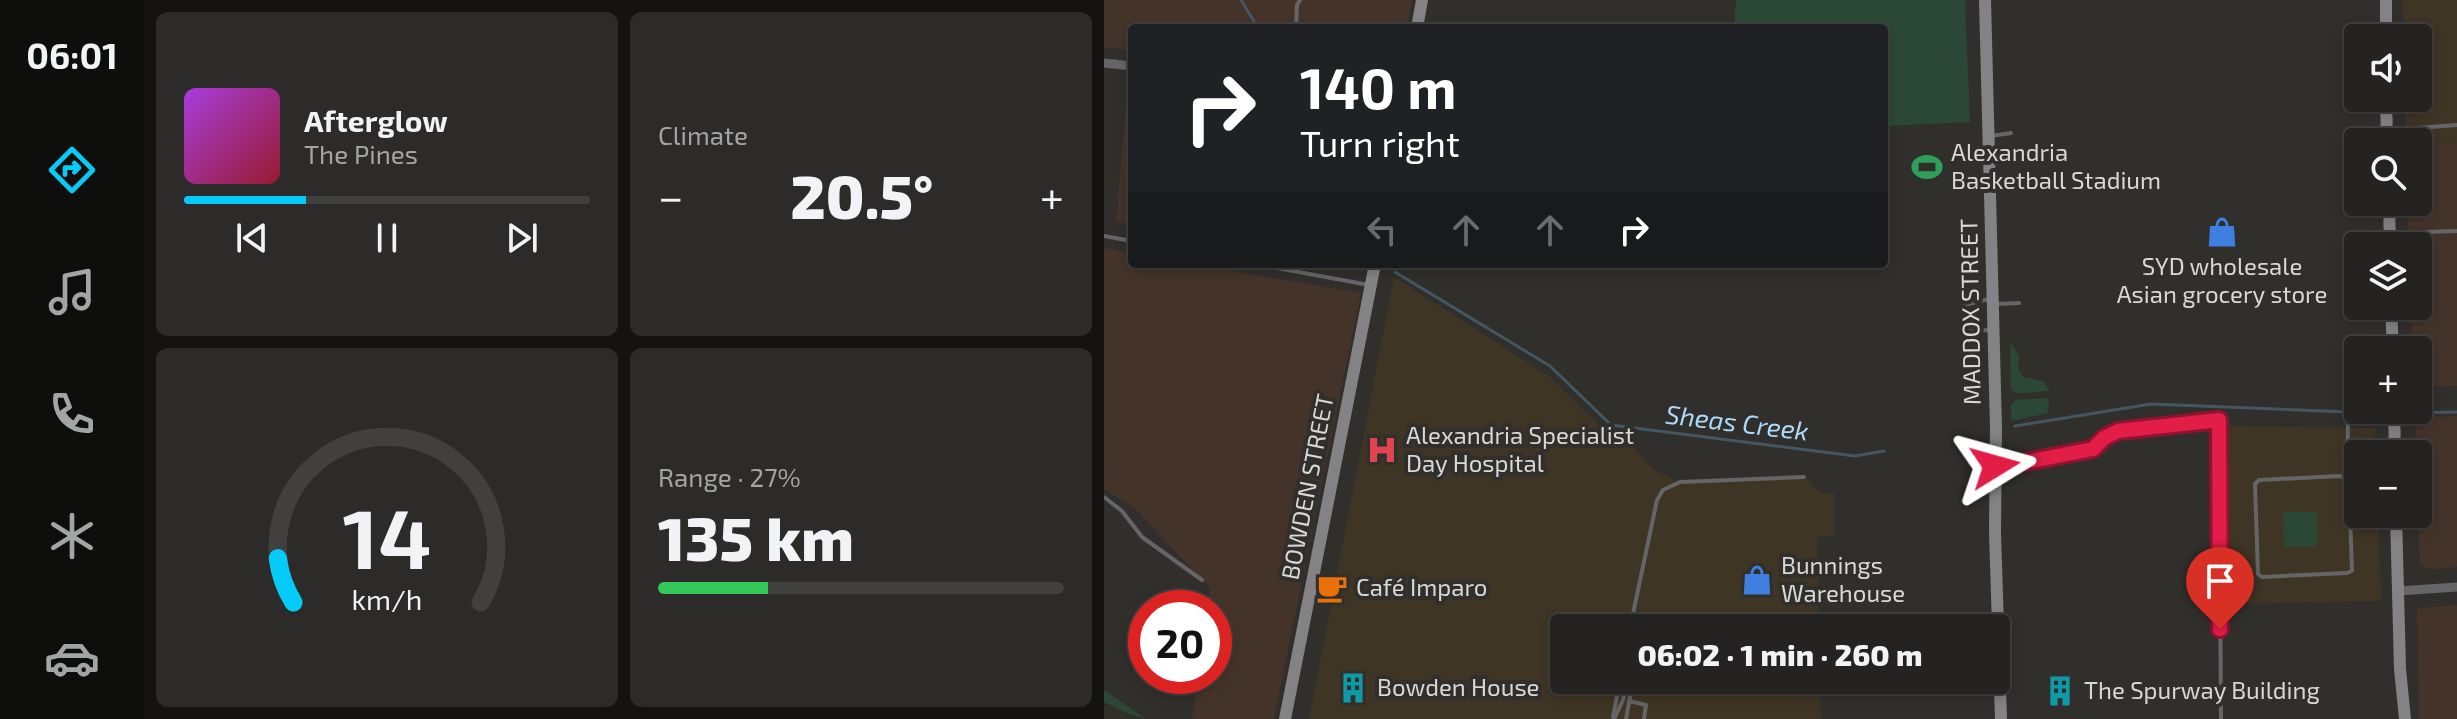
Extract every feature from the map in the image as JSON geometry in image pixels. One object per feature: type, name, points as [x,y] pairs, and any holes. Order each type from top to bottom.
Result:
[{"type":"street","points":[[1418,24],[1422,0]]},
{"type":"street","name":"MADDOX STREET","points":[[1985,0],[2001,719]]},
{"type":"street","points":[[2386,0],[2386,24]]},
{"type":"street","points":[[1104,63],[1128,66]]},
{"type":"street","name":"BOWDEN STREET","points":[[1285,719],[1374,268]]},
{"type":"street","points":[[2396,528],[2400,669],[2398,719]]},
{"type":"street","points":[[2398,591],[2457,587]]},
{"type":"street","points":[[2400,669],[2405,719]]},
{"type":"lane","points":[[1296,24],[1300,0]]},
{"type":"lane","points":[[2432,129],[2457,125]]},
{"type":"lane","points":[[1989,136],[2011,133]]},
{"type":"lane","points":[[2432,234],[2457,231]]},
{"type":"lane","points":[[1104,236],[1128,240]]},
{"type":"lane","points":[[1277,268],[1371,285]]},
{"type":"lane","points":[[1964,305],[1992,301],[2019,303]]},
{"type":"lane","points":[[1966,331],[1992,330]]},
{"type":"lane","points":[[1995,466],[2093,449],[2104,438],[2118,431],[2219,420],[2221,719]]},
{"type":"lane","points":[[1633,614],[1657,500],[1663,490],[1671,485],[1804,477]]},
{"type":"lane","points":[[2344,478],[2259,480],[2255,484],[2258,574],[2262,577],[2352,571],[2350,528]]},
{"type":"lane","points":[[1104,497],[1122,511],[1142,537],[1202,580]]},
{"type":"lane","points":[[1613,719],[1617,694]]},
{"type":"lane","points":[[1613,719],[1625,694]]},
{"type":"lane","points":[[1626,719],[1629,694]]},
{"type":"lane","points":[[1629,701],[1646,705],[1644,719]]},
{"type":"shaded area","points":[[1104,0],[1412,0],[1408,24],[1128,24],[1128,50],[1104,47]]},
{"type":"shaded area","points":[[2403,0],[2457,0],[2457,141],[2432,141],[2432,128],[2406,128],[2405,112],[2432,112],[2432,24],[2404,24]]},
{"type":"shaded area","points":[[1127,93],[1128,224],[1116,221]]},
{"type":"shaded area","points":[[2457,141],[2457,386],[2432,387],[2432,336],[2412,336],[2411,320],[2432,320],[2432,232],[2409,232],[2408,216],[2432,216],[2432,142]]},
{"type":"shaded area","points":[[1104,248],[1128,252],[1128,268],[1216,268],[1361,293],[1274,719],[1192,719],[1195,694],[1232,694],[1232,590],[1210,590],[1133,507],[1104,489]]},
{"type":"shaded area","points":[[1394,277],[1550,377],[1599,424],[1621,433],[1653,469],[1679,482],[1804,477],[1821,493],[1834,493],[1834,536],[1817,537],[1819,614],[1550,614],[1550,694],[1820,694],[1821,719],[1309,719]]},
{"type":"shaded area","points":[[2457,416],[2457,567],[2428,569],[2420,563],[2419,528],[2432,528],[2432,440],[2416,440],[2415,424],[2432,424],[2432,417]]},
{"type":"shaded area","points":[[2223,426],[2375,428],[2375,440],[2344,440],[2344,528],[2378,528],[2381,601],[2224,604]]},
{"type":"shaded area","points":[[2457,605],[2457,719],[2419,719],[2417,608]]},
{"type":"green space","points":[[1736,0],[1965,0],[1970,122],[1888,126],[1888,24],[1734,24]]},
{"type":"green space","points":[[2010,341],[2019,356],[2018,367],[2023,377],[2044,381],[2049,391],[2016,393],[2011,389]]},
{"type":"green space","points":[[2049,398],[2048,413],[2011,421],[2011,405],[2016,400]]},
{"type":"green space","points":[[2283,512],[2317,512],[2317,546],[2284,547]]},
{"type":"green space","points":[[1104,690],[1146,719],[1104,702]]},
{"type":"waterway","name":"Sheas Creek","points":[[1241,0],[1256,24]]},
{"type":"waterway","name":"Sheas Creek","points":[[1395,272],[1550,366],[1611,425],[1855,456],[1884,451]]},
{"type":"waterway","name":"Sheas Creek","points":[[2015,426],[2151,404],[2344,412]]},
{"type":"waterway","name":"Sheas Creek","points":[[2432,413],[2457,412]]},
{"type":"place","name":"Alexandria Basketball Stadium","points":[[1927,167]]},
{"type":"place","name":"SYD wholesale Asian grocery store","points":[[2222,232]]},
{"type":"place","name":"Alexandria Specialist Day Hospital","points":[[1382,450]]},
{"type":"place","name":"Bunnings Warehouse","points":[[1757,580]]},
{"type":"place","name":"Café Imparo","points":[[1332,588]]},
{"type":"place","name":"Bowden House","points":[[1353,688]]},
{"type":"place","name":"The Spurway Building","points":[[2060,691]]},
{"type":"route","points":[[1995,466],[2093,449],[2104,438],[2118,431],[2219,420],[2220,629]]}]
